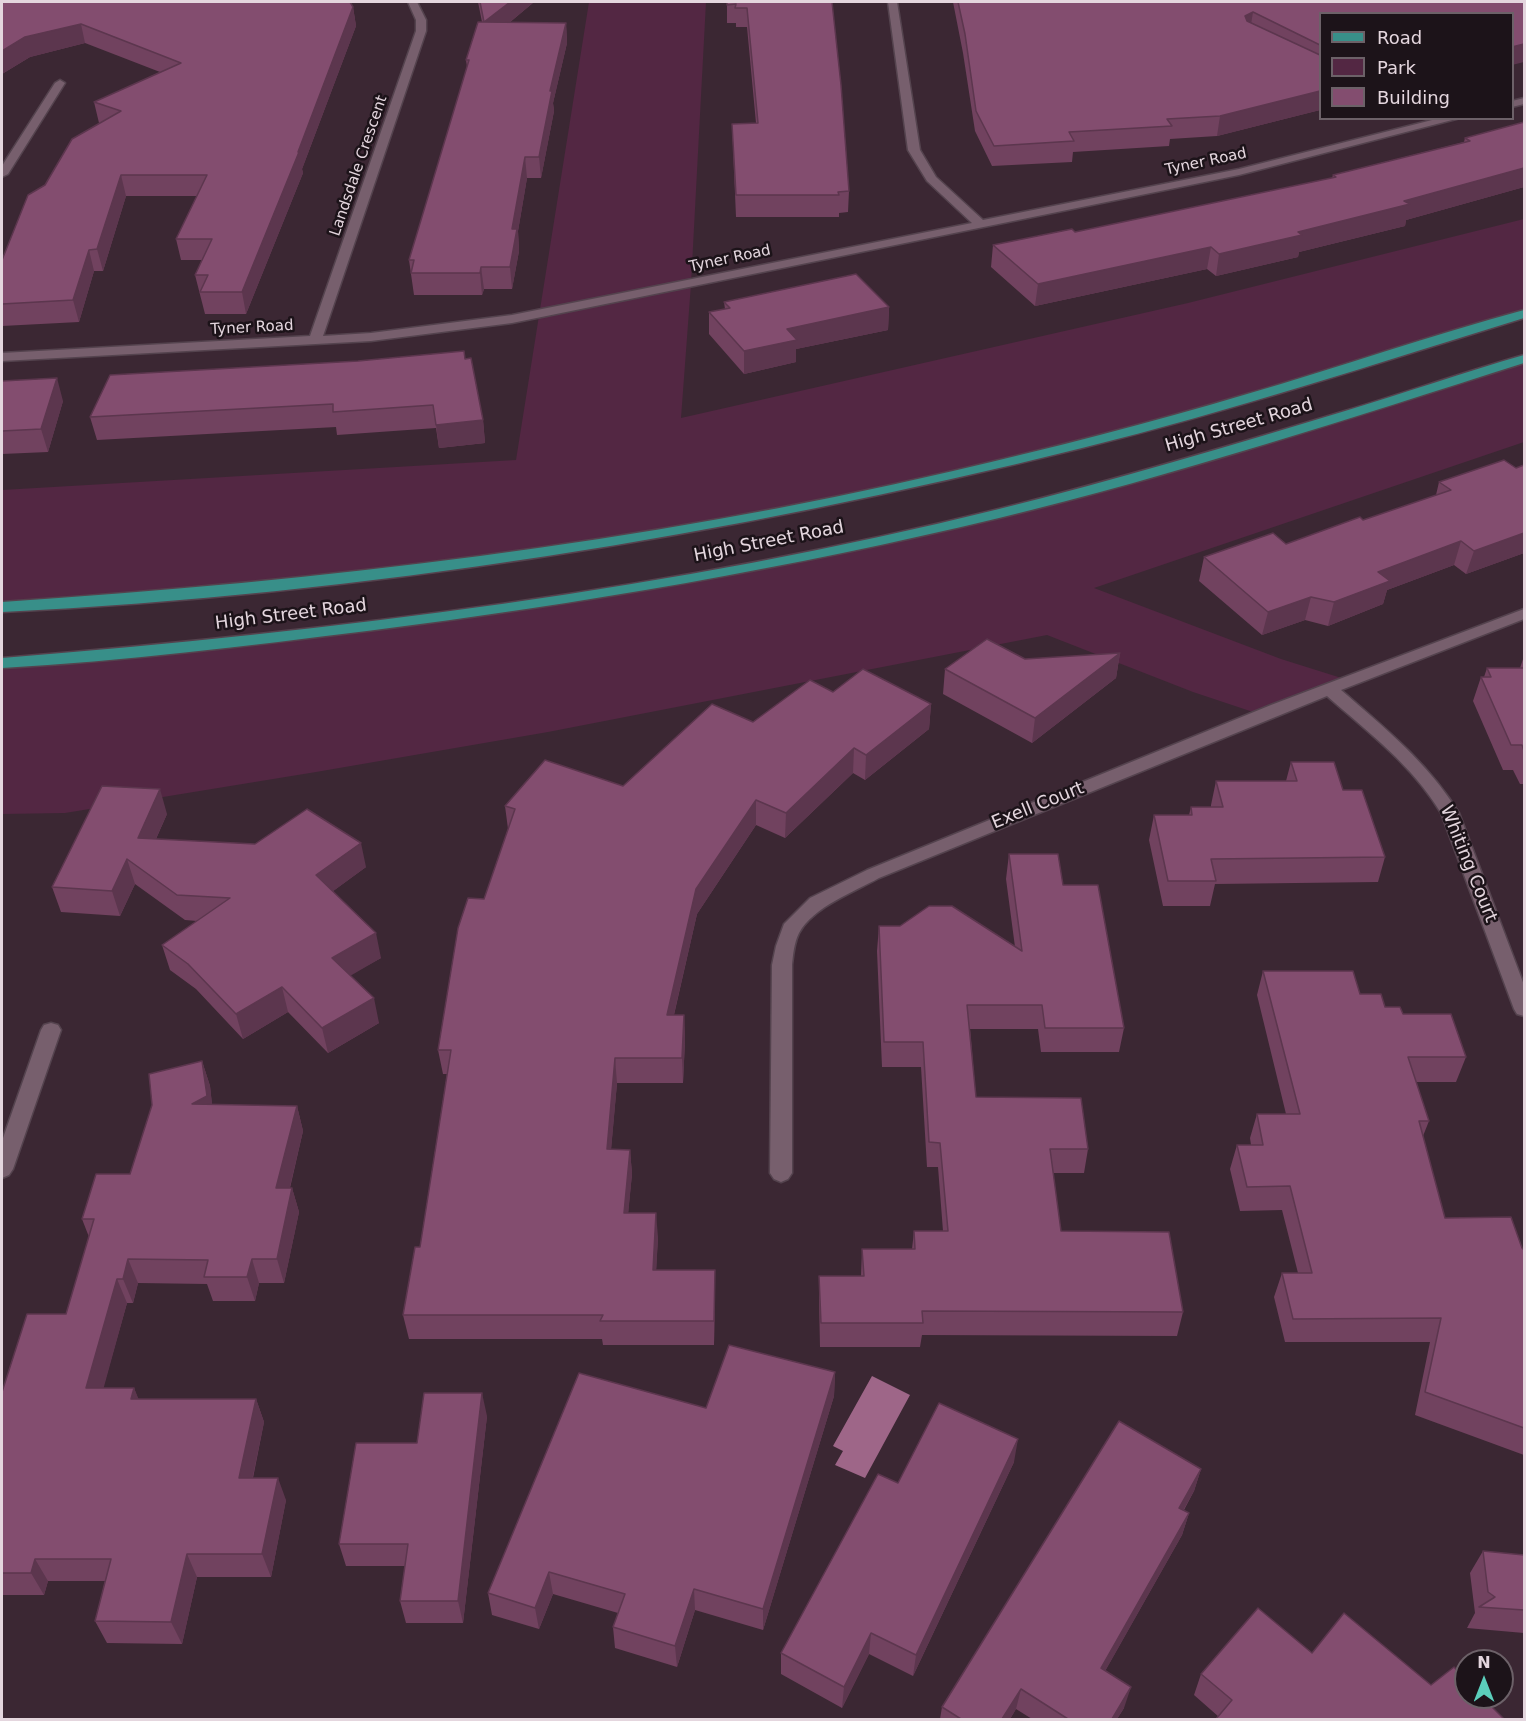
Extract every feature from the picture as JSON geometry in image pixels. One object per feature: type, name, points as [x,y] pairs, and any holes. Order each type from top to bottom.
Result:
[{"type":"main road","name":"High Street Road","points":[[2,607],[192,594],[330,580],[503,559],[708,526],[954,475],[1083,444],[1524,314]]},
{"type":"main road","name":"High Street Road","points":[[2,663],[205,645],[389,623],[655,583],[825,552],[1015,508],[1181,464],[1524,359]]},
{"type":"street","name":"Landsdale Crescent","points":[[315,341],[421,31],[421,20],[412,2]]},
{"type":"street","points":[[892,2],[914,150],[931,178],[980,224]]},
{"type":"street","points":[[2,174],[60,83]]},
{"type":"street","points":[[1412,120],[1423,126]]},
{"type":"street","name":"Tyner Road","points":[[2,357],[315,341],[430,331],[512,319],[1239,172],[1447,120]]},
{"type":"street","name":"Exell Court","points":[[781,1173],[782,965],[791,929],[803,915],[834,892],[873,874],[1269,712],[1524,615]]},
{"type":"street","name":"Whiting Court","points":[[1330,690],[1414,764],[1441,796],[1450,813],[1524,1008]]},
{"type":"street","points":[[2,1169],[51,1030]]},
{"type":"green space","points":[[589,2],[706,2],[691,284],[681,418],[1188,303],[1524,219],[1524,314],[1154,424],[954,475],[557,551],[2,607],[2,490],[516,460]]},
{"type":"green space","points":[[1524,359],[1524,442],[1094,588],[1281,659],[1351,681],[1262,715],[1193,692],[1047,635],[548,732],[316,772],[65,813],[2,814],[2,663],[80,658],[455,614],[825,552],[1015,508],[1333,419]]},
{"type":"shaded area","points":[[872,1376],[910,1395],[865,1478],[835,1465],[843,1451],[833,1446]]},
{"type":"building","points":[[2,2],[350,2],[353,7],[299,152],[242,292],[200,292],[208,275],[195,275],[212,239],[176,239],[207,175],[121,175],[97,249],[89,250],[73,300],[2,304],[2,260],[28,195],[45,185],[72,139],[121,111],[94,102],[181,63],[81,24],[25,37],[2,51]]},
{"type":"building","points":[[480,2],[510,2],[484,22]]},
{"type":"building","points":[[727,2],[832,2],[849,191],[838,192],[839,195],[736,195],[732,124],[758,123],[747,8],[735,8],[736,4],[727,5]]},
{"type":"building","points":[[958,2],[1524,2],[1524,44],[1514,46],[1514,12],[1319,12],[1319,45],[1253,12],[1245,16],[1247,21],[1319,55],[1319,91],[1220,116],[1167,119],[1172,126],[1069,132],[1074,141],[994,146],[976,111]]},
{"type":"building","points":[[478,22],[566,23],[550,91],[552,91],[539,157],[525,157],[512,229],[517,229],[510,267],[481,267],[480,273],[411,273],[414,260],[409,260],[469,60],[466,60]]},
{"type":"building","points":[[1524,122],[1524,168],[1404,201],[1410,204],[1298,232],[1302,235],[1219,254],[1211,247],[1038,284],[993,245],[1072,229],[1075,232],[1336,177],[1333,175],[1470,141],[1465,138]]},
{"type":"building","points":[[856,274],[889,307],[787,329],[797,340],[744,351],[709,312],[730,308],[724,302]]},
{"type":"building","points":[[464,351],[465,359],[471,358],[483,420],[436,425],[433,405],[333,412],[333,404],[90,417],[110,375],[358,361]]},
{"type":"building","points":[[57,378],[41,429],[2,431],[2,381]]},
{"type":"building","points":[[1504,460],[1516,468],[1524,465],[1524,533],[1474,551],[1461,541],[1378,572],[1390,581],[1334,602],[1311,597],[1268,612],[1204,557],[1273,533],[1286,544],[1360,517],[1363,520],[1451,490],[1439,482]]},
{"type":"building","points":[[987,639],[1025,659],[1120,653],[1035,718],[945,669]]},
{"type":"building","points":[[1487,668],[1524,668],[1524,751],[1522,745],[1511,745],[1481,677],[1491,677]]},
{"type":"building","points":[[863,669],[931,704],[866,755],[854,748],[786,813],[756,800],[696,889],[667,1015],[684,1015],[682,1058],[615,1058],[607,1149],[630,1150],[624,1213],[656,1213],[653,1270],[715,1270],[714,1321],[600,1321],[603,1315],[403,1315],[415,1247],[420,1247],[451,1050],[438,1050],[458,928],[468,898],[484,899],[515,809],[505,806],[545,760],[623,786],[712,704],[753,722],[810,680],[833,692]]},
{"type":"building","points":[[1291,762],[1334,762],[1343,790],[1362,790],[1385,857],[1211,859],[1216,881],[1168,881],[1154,815],[1192,815],[1191,807],[1223,807],[1216,781],[1297,781]]},
{"type":"building","points":[[102,786],[160,789],[138,838],[255,844],[307,809],[361,843],[316,875],[376,933],[332,958],[374,998],[322,1028],[282,987],[236,1014],[188,964],[162,945],[230,898],[177,895],[127,859],[112,891],[52,887]]},
{"type":"building","points":[[1009,854],[1058,854],[1063,885],[1098,885],[1124,1028],[1045,1028],[1042,1005],[967,1005],[976,1097],[1081,1098],[1088,1149],[1050,1149],[1061,1231],[1169,1232],[1183,1312],[922,1311],[923,1323],[821,1323],[819,1276],[864,1276],[862,1249],[915,1249],[914,1231],[948,1231],[940,1143],[929,1142],[923,1042],[884,1042],[879,926],[900,926],[929,906],[952,906],[1022,951]]},
{"type":"building","points":[[1263,971],[1353,971],[1360,994],[1381,994],[1385,1007],[1400,1007],[1403,1014],[1451,1014],[1466,1057],[1408,1057],[1429,1121],[1419,1121],[1445,1218],[1511,1217],[1524,1250],[1524,1428],[1425,1392],[1441,1318],[1293,1319],[1282,1273],[1312,1273],[1290,1186],[1247,1187],[1237,1145],[1263,1145],[1257,1114],[1300,1114]]},
{"type":"building","points":[[202,1061],[207,1096],[192,1104],[297,1106],[276,1188],[292,1188],[277,1259],[252,1259],[247,1277],[204,1277],[208,1260],[128,1259],[123,1279],[117,1279],[86,1388],[134,1388],[131,1399],[256,1399],[239,1478],[278,1478],[262,1554],[187,1554],[171,1622],[95,1621],[111,1559],[35,1559],[31,1573],[2,1573],[2,1392],[27,1314],[66,1314],[94,1219],[82,1219],[96,1174],[130,1174],[152,1105],[149,1074]]},
{"type":"building","points":[[729,1345],[835,1372],[763,1609],[694,1589],[675,1646],[613,1627],[625,1594],[549,1572],[535,1608],[488,1593],[579,1373],[706,1408]]},
{"type":"building","points":[[424,1393],[482,1393],[458,1601],[400,1601],[408,1544],[339,1544],[356,1443],[417,1443]]},
{"type":"building","points":[[939,1403],[1018,1439],[916,1655],[871,1633],[844,1687],[781,1653],[878,1474],[898,1483]]},
{"type":"building","points":[[1119,1421],[1201,1469],[1179,1508],[1189,1513],[1101,1668],[1131,1687],[1112,1719],[1068,1719],[1021,1689],[1002,1719],[961,1719],[942,1707]]},
{"type":"building","points":[[1483,1551],[1524,1555],[1524,1610],[1479,1607],[1495,1597],[1488,1592]]},
{"type":"building","points":[[1258,1608],[1312,1653],[1344,1613],[1431,1685],[1454,1667],[1454,1709],[1494,1709],[1504,1719],[1216,1719],[1232,1700],[1201,1674]]}]
